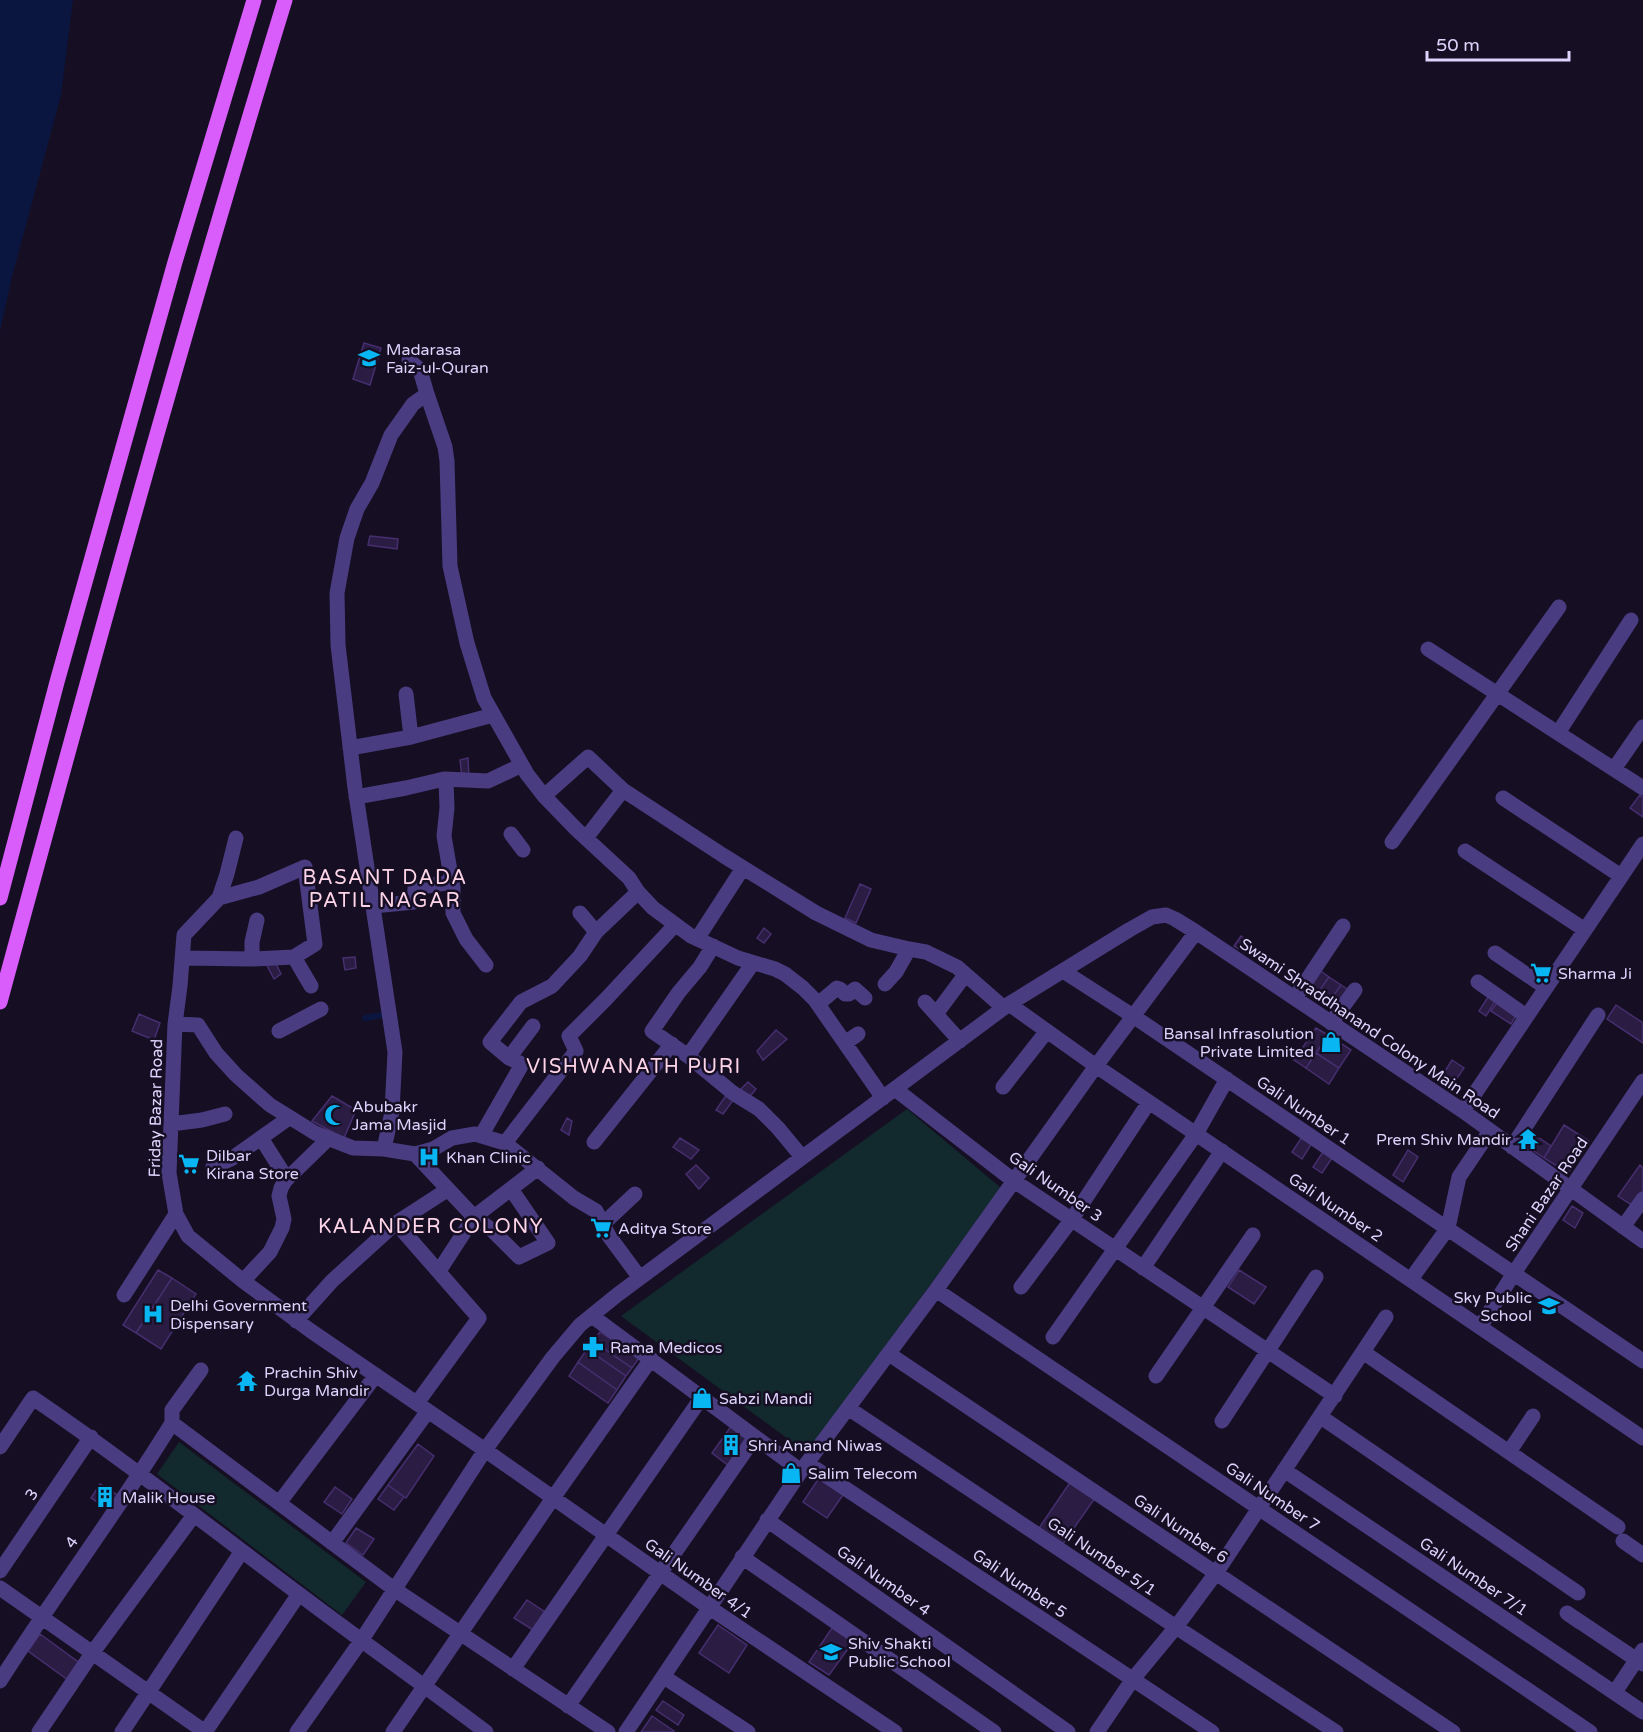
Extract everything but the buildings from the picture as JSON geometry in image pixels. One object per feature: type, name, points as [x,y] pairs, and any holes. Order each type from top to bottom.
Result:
[{"type":"main road","points":[[0,898],[57,682],[175,262],[254,0]]},
{"type":"main road","points":[[0,1002],[95,653],[285,0]]},
{"type":"street","name":"Gali Number 3","points":[[409,360],[420,370],[445,447],[450,566],[479,685],[493,715],[522,765],[544,796],[629,878],[653,908],[675,925],[697,939],[753,963],[775,969],[803,988],[818,1004],[845,1043],[889,1093],[1014,1181],[1335,1396]]},
{"type":"street","points":[[384,1149],[392,1112],[395,1052],[356,797],[337,630],[337,593],[347,538],[357,509],[372,483],[391,435],[413,404],[427,394]]},
{"type":"street","points":[[1392,842],[1559,607]]},
{"type":"street","points":[[1558,733],[1631,620]]},
{"type":"street","points":[[1428,649],[1643,788]]},
{"type":"street","points":[[406,694],[411,737]]},
{"type":"street","points":[[350,748],[411,737],[493,715]]},
{"type":"street","points":[[1614,769],[1643,727]]},
{"type":"street","name":"Gali Number 2","points":[[544,796],[588,757],[623,790],[743,868],[829,920],[872,940],[927,952],[957,968],[1007,1006],[1643,1438]]},
{"type":"street","points":[[356,797],[446,780],[488,782],[522,765]]},
{"type":"street","points":[[446,780],[447,808],[444,836],[452,882],[453,913],[466,939],[486,965]]},
{"type":"street","points":[[586,838],[623,790]]},
{"type":"street","points":[[1503,798],[1621,876]]},
{"type":"street","points":[[511,834],[523,850]]},
{"type":"street","points":[[219,898],[236,838]]},
{"type":"street","points":[[1463,1111],[1643,844]]},
{"type":"street","points":[[1465,851],[1585,930]]},
{"type":"street","points":[[183,958],[294,957],[315,944],[308,934],[305,867],[284,874],[259,887],[219,898]]},
{"type":"street","points":[[697,939],[743,868]]},
{"type":"street","points":[[373,906],[414,902],[415,888],[452,882]]},
{"type":"street","points":[[481,1136],[521,1066],[490,1042],[521,1002],[552,986],[580,956],[596,932],[638,892]]},
{"type":"street","name":"Friday Bazar Road","points":[[219,898],[184,935],[175,1024],[169,1173],[177,1214],[188,1236],[243,1281],[296,1321],[485,1450]]},
{"type":"street","points":[[580,913],[596,932]]},
{"type":"street","name":"Swami Shraddhanand Colony Main Road","points":[[1063,971],[1152,917],[1166,915],[1175,919],[1463,1111],[1643,1241]]},
{"type":"street","points":[[252,959],[252,942],[257,920]]},
{"type":"street","points":[[505,1143],[576,1051],[569,1036],[675,925]]},
{"type":"street","points":[[1295,998],[1343,926]]},
{"type":"street","points":[[626,1732],[804,1467],[936,1290],[1096,1066],[1196,932]]},
{"type":"street","points":[[713,946],[652,1031],[688,1056],[733,1093],[759,1109],[802,1158]]},
{"type":"street","points":[[885,984],[896,972],[909,949]]},
{"type":"street","points":[[1495,953],[1545,987]]},
{"type":"street","points":[[294,957],[311,986]]},
{"type":"street","points":[[688,1056],[753,963]]},
{"type":"street","points":[[297,1732],[361,1641],[485,1450],[553,1357],[580,1325],[1007,1006],[1063,971]]},
{"type":"street","name":"Gali Number 1","points":[[1063,971],[1227,1079],[1643,1361]]},
{"type":"street","points":[[936,1014],[965,975]]},
{"type":"street","points":[[1478,982],[1527,1016]]},
{"type":"street","points":[[818,1004],[837,988],[845,994],[855,989],[865,998]]},
{"type":"street","points":[[1331,1023],[1355,990]]},
{"type":"street","points":[[925,1002],[960,1041]]},
{"type":"street","points":[[279,1031],[321,1010]]},
{"type":"street","points":[[1512,1147],[1598,1015]]},
{"type":"street","points":[[175,1024],[198,1024],[211,1048],[236,1075],[270,1105],[315,1133],[354,1149],[384,1149],[415,1154],[433,1149],[452,1138],[475,1134],[505,1143],[574,1198],[596,1211],[609,1236],[640,1278]]},
{"type":"street","points":[[509,1058],[533,1026]]},
{"type":"street","points":[[1003,1087],[1047,1031]]},
{"type":"street","points":[[845,1043],[858,1034]]},
{"type":"street","points":[[594,1142],[672,1044]]},
{"type":"street","points":[[1053,1337],[1196,1134],[1227,1079]]},
{"type":"street","name":"Shani Bazar Road","points":[[1480,1327],[1643,1081]]},
{"type":"street","points":[[1021,1287],[1072,1219],[1149,1102]]},
{"type":"street","points":[[171,1124],[225,1114]]},
{"type":"street","points":[[213,1167],[231,1159],[289,1118]]},
{"type":"street","points":[[1411,1279],[1448,1228],[1459,1177],[1490,1131]]},
{"type":"street","points":[[261,1138],[287,1179]]},
{"type":"street","points":[[243,1281],[270,1252],[282,1228],[284,1219],[279,1196],[281,1188],[287,1179],[328,1139]]},
{"type":"street","points":[[1143,1268],[1222,1151]]},
{"type":"street","points":[[415,1154],[474,1217],[492,1230],[519,1257],[548,1243],[511,1190]]},
{"type":"street","points":[[439,1271],[474,1217],[538,1168]]},
{"type":"street","points":[[296,1321],[332,1281],[396,1223],[447,1190]]},
{"type":"street","points":[[603,1224],[635,1194]]},
{"type":"street","points":[[1623,1227],[1643,1199]]},
{"type":"street","points":[[124,1295],[177,1214]]},
{"type":"street","points":[[332,1543],[479,1318],[396,1223]]},
{"type":"street","points":[[1156,1377],[1253,1234]]},
{"type":"street","points":[[1222,1421],[1316,1277]]},
{"type":"street","name":"Gali Number 7","points":[[936,1290],[1590,1732]]},
{"type":"street","name":"Gali Number 5","points":[[592,1316],[755,1437],[1212,1732]]},
{"type":"street","points":[[1097,1732],[1133,1679],[1216,1573],[1386,1317]]},
{"type":"street","points":[[1363,1352],[1509,1452],[1620,1534],[1643,1555]]},
{"type":"street","name":"Gali Number 6","points":[[889,1354],[1453,1732]]},
{"type":"street","points":[[393,1732],[651,1359]]},
{"type":"street","name":"4","points":[[0,1681],[41,1617],[141,1474],[172,1423],[172,1410],[201,1370]]},
{"type":"street","points":[[279,1503],[376,1375]]},
{"type":"street","points":[[513,1669],[702,1397]]},
{"type":"street","points":[[0,1447],[33,1398],[141,1474],[481,1730]]},
{"type":"street","name":"Gali Number 5/1","points":[[848,1408],[1336,1732]]},
{"type":"street","points":[[1509,1452],[1533,1416]]},
{"type":"street","points":[[1321,1417],[1578,1593]]},
{"type":"street","points":[[172,1423],[394,1589],[608,1732]]},
{"type":"street","name":"3","points":[[0,1571],[91,1437]]},
{"type":"street","points":[[568,1706],[755,1437]]},
{"type":"street","name":"Gali Number 4/1","points":[[485,1450],[710,1608],[896,1732]]},
{"type":"street","name":"Gali Number 7/1","points":[[1284,1470],[1643,1712]]},
{"type":"street","points":[[39,1732],[93,1652],[194,1515]]},
{"type":"street","name":"Gali Number 4","points":[[767,1520],[1068,1732]]},
{"type":"street","points":[[122,1732],[242,1551]]},
{"type":"street","points":[[742,1557],[994,1732]]},
{"type":"street","points":[[0,1588],[205,1732],[299,1594]]},
{"type":"street","points":[[1580,1622],[1567,1613],[1641,1658],[1619,1686]]},
{"type":"street","points":[[664,1677],[748,1732]]},
{"type":"green space","points":[[907,1109],[1001,1188],[807,1453],[621,1316]]},
{"type":"green space","points":[[179,1442],[366,1582],[342,1615],[157,1474]]},
{"type":"water","points":[[0,0],[73,0],[61,95],[12,277],[0,331]]},
{"type":"waterway","points":[[365,1018],[388,1014]]},
{"type":"place","name":"Madarasa Faiz-ul-Quran","points":[[369,358]]},
{"type":"place","name":"Sharma Ji","points":[[1541,973]]},
{"type":"place","name":"Bansal Infrasolution Private Limited","points":[[1331,1042]]},
{"type":"place","name":"Abubakr Jama Masjid","points":[[335,1115]]},
{"type":"place","name":"Prem Shiv Mandir","points":[[1528,1139]]},
{"type":"place","name":"Khan Clinic","points":[[429,1157]]},
{"type":"place","name":"Dilbar Kirana Store","points":[[189,1164]]},
{"type":"place","name":"Aditya Store","points":[[601,1228]]},
{"type":"place","name":"Sky Public School","points":[[1549,1306]]},
{"type":"place","name":"Delhi Government Dispensary","points":[[153,1314]]},
{"type":"place","name":"Rama Medicos","points":[[593,1347]]},
{"type":"place","name":"Prachin Shiv Durga Mandir","points":[[247,1381]]},
{"type":"place","name":"Sabzi Mandi","points":[[702,1398]]},
{"type":"place","name":"Shri Anand Niwas","points":[[731,1445]]},
{"type":"place","name":"Salim Telecom","points":[[791,1473]]},
{"type":"place","name":"Malik House","points":[[105,1497]]},
{"type":"place","name":"Shiv Shakti Public School","points":[[831,1652]]},
{"type":"district","name":"BASANT DADA PATIL NAGAR","points":[[385,888]]},
{"type":"district","name":"VISHWANATH PURI","points":[[634,1066]]},
{"type":"district","name":"KALANDER COLONY","points":[[431,1226]]}]
